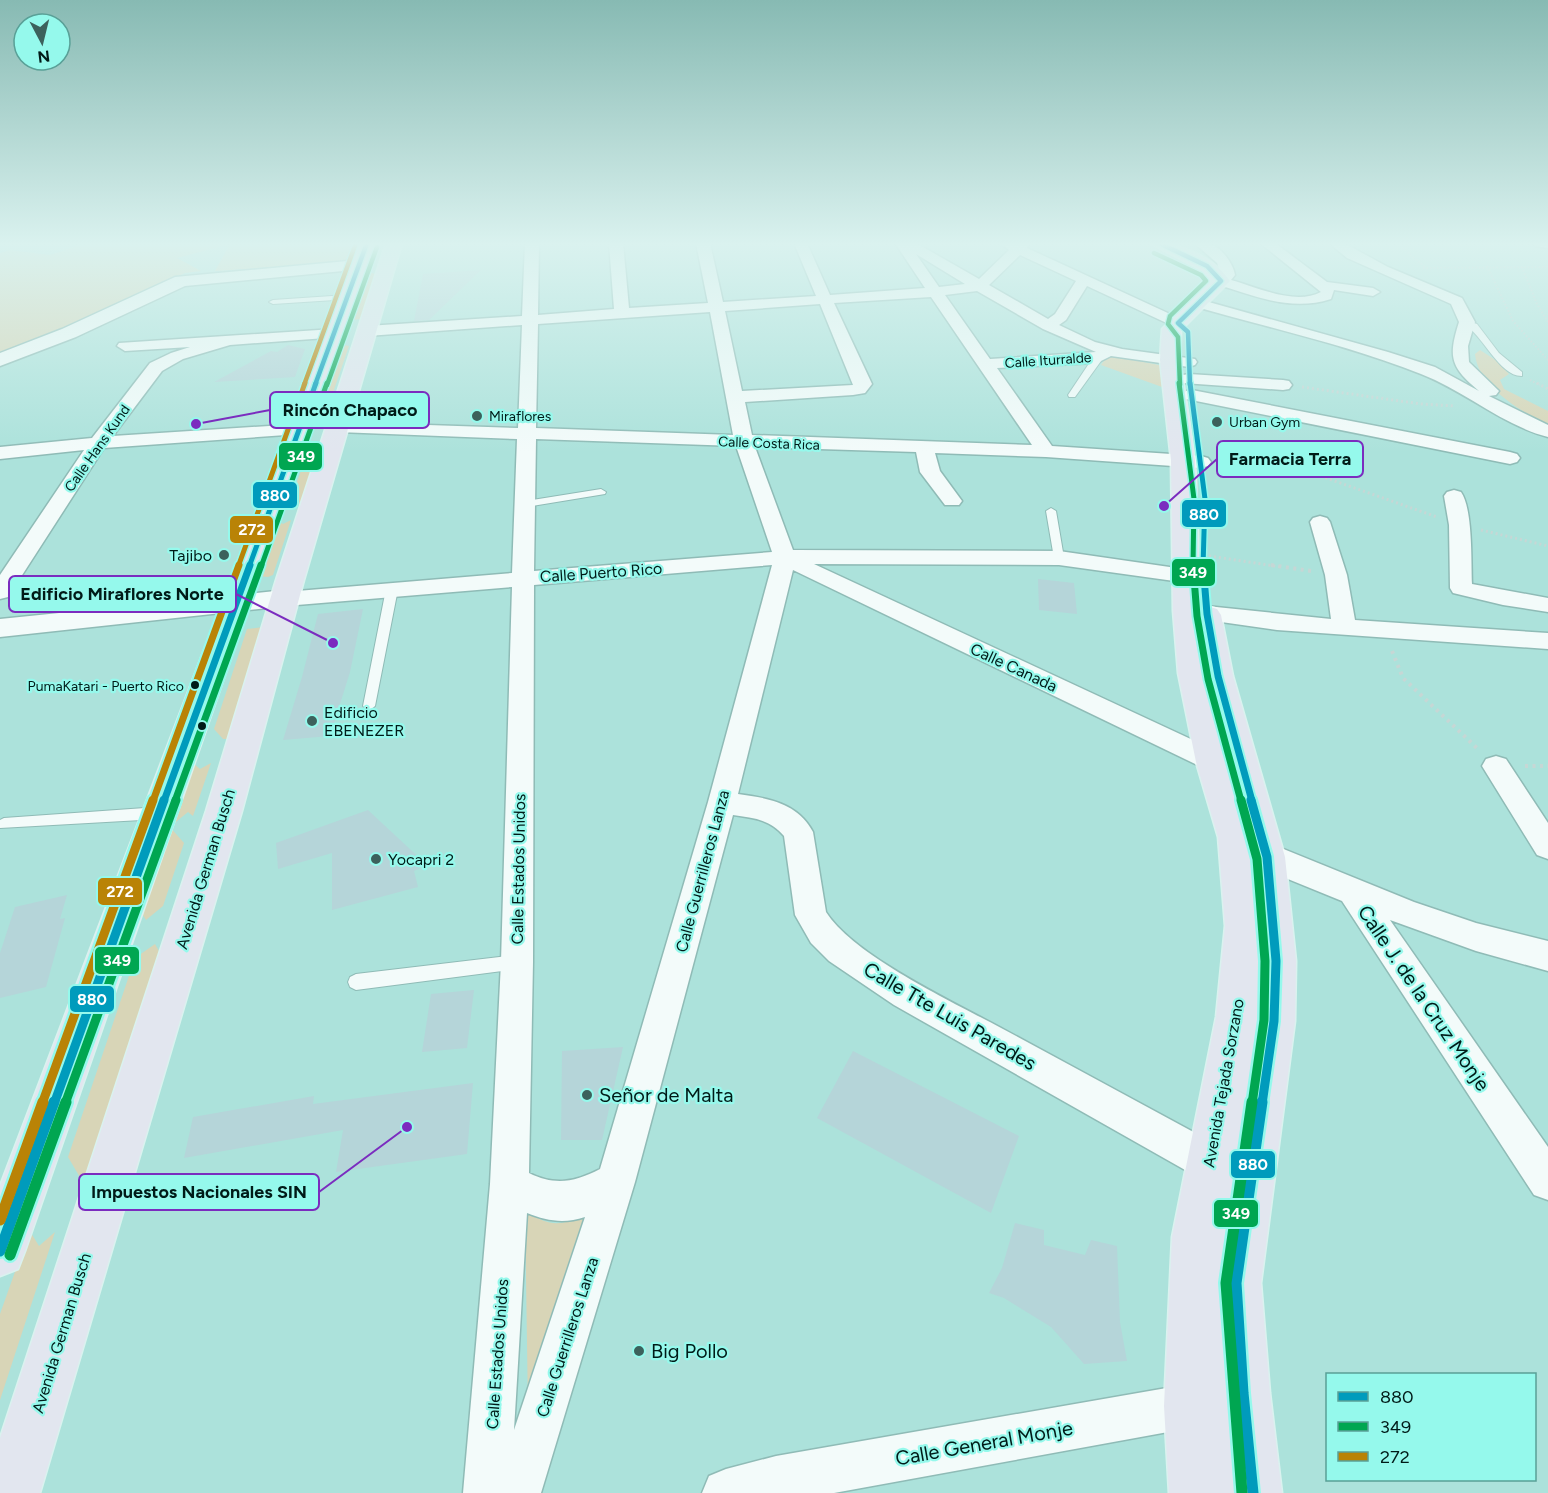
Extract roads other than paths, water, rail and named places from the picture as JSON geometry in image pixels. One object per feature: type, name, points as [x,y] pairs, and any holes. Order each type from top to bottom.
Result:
[{"type":"main road","points":[[0,360],[69,333],[113,313]]},
{"type":"main road","points":[[0,1251],[341,313]]},
{"type":"main road","name":"Avenida German Busch","points":[[11,1493],[220,822],[372,313]]},
{"type":"main road","name":"Avenida Tejada Sorzano","points":[[1188,313],[1172,329],[1185,374],[1195,460],[1197,587],[1193,673],[1228,769],[1252,847],[1276,961],[1274,1021],[1236,1283],[1243,1393],[1253,1493]]},
{"type":"main road","points":[[334,334],[366,331]]},
{"type":"main road","points":[[300,429],[338,427]]},
{"type":"main road","name":"Calle Puerto Rico","points":[[0,628],[285,599]]},
{"type":"main road","name":"Avenida Tejada Sorzano","points":[[1198,1493],[1192,1406],[1197,1237],[1237,1017],[1252,847]]},
{"type":"street","name":"Calle Estados Unidos","points":[[487,1493],[509,1184],[517,962],[523,578],[532,313]]},
{"type":"street","points":[[366,331],[654,313]]},
{"type":"street","points":[[719,313],[744,442],[785,557]]},
{"type":"street","points":[[736,398],[853,390],[862,387],[863,380],[830,313]]},
{"type":"street","points":[[949,313],[987,364],[1046,451]]},
{"type":"street","points":[[1025,313],[1103,354],[1510,458]]},
{"type":"street","points":[[1048,326],[1064,313]]},
{"type":"street","points":[[1188,313],[1411,364],[1442,377],[1500,409],[1548,431]]},
{"type":"street","points":[[1463,313],[1467,322],[1458,350],[1459,359],[1465,371],[1501,400],[1503,405],[1500,409]]},
{"type":"street","points":[[125,346],[334,334]]},
{"type":"street","name":"Calle Hans Kund","points":[[0,592],[98,443],[156,367],[177,356],[224,342]]},
{"type":"street","name":"Calle Iturralde","points":[[987,364],[1103,354]]},
{"type":"street","points":[[1185,374],[1283,385]]},
{"type":"street","name":"Calle Costa Rica","points":[[338,427],[527,435],[924,446],[1195,460]]},
{"type":"street","points":[[0,453],[98,443],[300,429]]},
{"type":"street","points":[[924,446],[930,472],[952,501]]},
{"type":"street","points":[[1454,496],[1459,525],[1461,588],[1548,605]]},
{"type":"street","points":[[1320,522],[1336,575],[1344,626]]},
{"type":"street","name":"Calle Puerto Rico","points":[[285,599],[785,557],[1059,558],[1197,587],[1344,626],[1548,641]]},
{"type":"street","name":"Calle Canada","points":[[785,557],[1228,769]]},
{"type":"street","name":"Calle Guerrilleros Lanza","points":[[517,1493],[616,1182],[722,802],[785,557]]},
{"type":"street","points":[[1496,766],[1548,847]]},
{"type":"street","name":"Calle Tte Luis Paredes","points":[[722,802],[765,809],[786,818],[798,832],[811,915],[822,933],[841,951],[906,994],[1250,1184]]},
{"type":"street","name":"Calle J. de la Cruz Monje","points":[[1252,847],[1353,892],[1548,1180]]},
{"type":"street","points":[[1353,892],[1457,931],[1548,956]]},
{"type":"street","points":[[509,1184],[538,1200],[565,1203],[590,1196],[616,1182]]},
{"type":"street","name":"Calle General Monje","points":[[726,1493],[776,1487],[1192,1406],[1243,1393]]},
{"type":"lane","points":[[1467,322],[1474,326],[1496,355],[1520,374]]},
{"type":"lane","points":[[1072,394],[1103,354]]},
{"type":"lane","points":[[526,504],[601,492]]},
{"type":"lane","points":[[1051,511],[1059,558]]},
{"type":"lane","points":[[369,706],[392,589]]},
{"type":"lane","points":[[4,824],[159,813]]},
{"type":"lane","points":[[356,982],[517,962]]},
{"type":"place","name":"Miraflores","points":[[477,416]]},
{"type":"place","name":"Urban Gym","points":[[1217,422]]},
{"type":"place","name":"Rincón Chapaco","points":[[196,424]]},
{"type":"place","name":"Farmacia Terra","points":[[1164,506]]},
{"type":"place","name":"Tajibo","points":[[224,555]]},
{"type":"place","name":"Edificio Miraflores Norte","points":[[333,643]]},
{"type":"place","name":"PumaKatari - Puerto Rico","points":[[195,685]]},
{"type":"place","name":"Edificio EBENEZER","points":[[312,721]]},
{"type":"place","name":"Yocapri 2","points":[[376,859]]},
{"type":"place","name":"Señor de Malta","points":[[587,1095]]},
{"type":"place","name":"Impuestos Nacionales SIN","points":[[407,1127]]},
{"type":"place","name":"Big Pollo","points":[[639,1351]]}]
